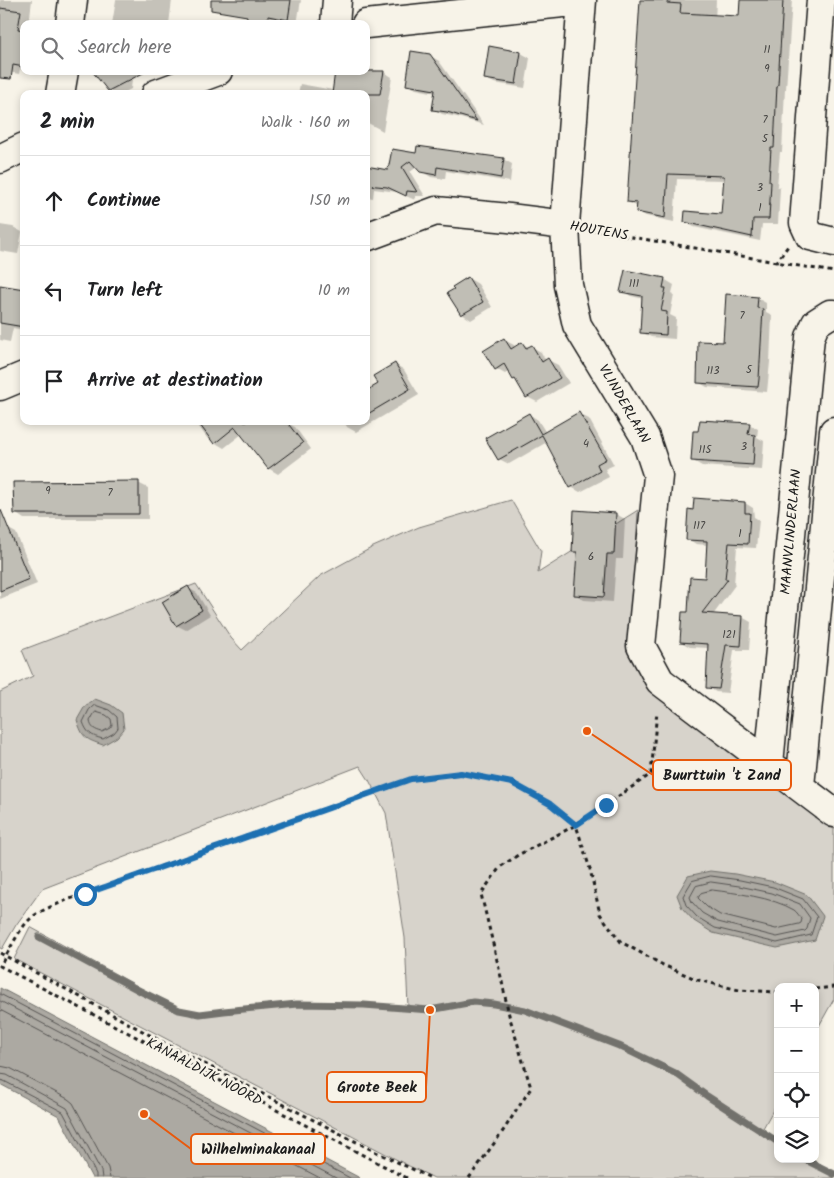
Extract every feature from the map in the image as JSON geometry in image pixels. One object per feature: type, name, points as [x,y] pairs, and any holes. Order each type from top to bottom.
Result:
[{"type":"street","points":[[70,20],[73,0]]},
{"type":"street","points":[[335,20],[337,0]]},
{"type":"street","points":[[370,24],[582,0]]},
{"type":"street","name":"VLINDERLAAN","points":[[582,0],[565,225],[568,285],[577,325],[645,437],[658,476],[642,646],[660,681],[834,813]]},
{"type":"street","points":[[821,0],[804,223],[810,236],[834,242]]},
{"type":"street","points":[[61,90],[63,75]]},
{"type":"street","points":[[167,90],[207,75]]},
{"type":"street","points":[[0,159],[20,149]]},
{"type":"street","name":"HOUTENS","points":[[370,236],[436,211],[565,225]]},
{"type":"street","name":"MAANVLINDERLAAN","points":[[769,764],[810,337],[816,323],[830,314],[834,314]]},
{"type":"street","points":[[0,386],[20,378]]},
{"type":"street","points":[[800,786],[834,430]]},
{"type":"path","name":"HOUTENS","points":[[565,225],[834,272]]},
{"type":"path","points":[[469,1178],[531,1088],[508,1015],[481,894],[500,867],[518,855],[576,825],[651,774],[660,681]]},
{"type":"path","points":[[0,966],[28,922],[35,915],[49,908],[411,779],[461,773],[512,783],[550,804],[576,825],[590,868],[600,914],[621,942],[663,965],[698,980],[739,990],[774,992]]},
{"type":"path","points":[[0,953],[261,1093],[431,1178]]},
{"type":"path","name":"KANAALDIJK NOORD","points":[[0,966],[407,1178]]},
{"type":"path","points":[[819,989],[834,987]]},
{"type":"shaded area","points":[[511,500],[541,551],[538,573],[638,510],[631,655],[647,683],[834,829],[834,999],[819,1026],[819,983],[774,983],[774,1108],[762,1130],[774,1137],[774,1163],[819,1163],[834,1172],[834,1178],[434,1178],[14,959],[30,927],[192,1016],[254,1006],[339,1004],[408,1007],[405,938],[386,813],[360,766],[42,889],[16,925],[2,949],[0,948],[0,692],[33,676],[22,650],[196,584],[231,638],[242,650],[320,576],[373,547],[419,527]]},
{"type":"water","points":[[95,699],[111,705],[122,713],[124,729],[117,737],[103,745],[86,737],[81,731],[77,720],[85,706]]},
{"type":"water","points":[[710,871],[775,882],[807,895],[823,916],[815,940],[777,948],[713,933],[694,921],[682,908],[677,895],[688,876]]},
{"type":"water","points":[[0,988],[360,1178],[92,1178],[59,1116],[0,1084]]},
{"type":"building","points":[[211,0],[291,0],[288,20],[268,16],[268,20],[246,20],[247,16],[211,10]]},
{"type":"building","points":[[640,0],[668,0],[667,3],[681,4],[680,13],[739,16],[740,0],[783,0],[774,148],[771,148],[769,219],[753,219],[752,237],[684,222],[685,211],[721,214],[724,176],[668,174],[665,218],[636,212],[637,203],[627,202]]},
{"type":"building","points":[[0,8],[21,11],[18,29],[20,29],[20,66],[13,65],[11,79],[0,78]]},
{"type":"building","points":[[489,46],[521,52],[516,84],[484,79]]},
{"type":"building","points":[[411,51],[430,54],[477,121],[447,112],[432,110],[435,90],[406,85]]},
{"type":"building","points":[[370,71],[384,71],[380,94],[370,94],[370,90],[333,90],[334,75],[370,75]]},
{"type":"building","points":[[95,75],[139,75],[110,90],[107,90]]},
{"type":"building","points":[[417,146],[504,158],[501,178],[437,167],[436,175],[420,172],[410,161],[402,167],[417,192],[407,191],[406,196],[387,187],[370,185],[370,167],[388,170],[392,149],[416,153]]},
{"type":"building","points":[[625,270],[665,278],[663,288],[666,288],[661,311],[667,312],[666,335],[640,333],[642,296],[620,292]]},
{"type":"building","points":[[468,277],[483,302],[461,315],[447,293],[454,289],[452,287]]},
{"type":"building","points":[[0,285],[20,288],[20,326],[0,323]]},
{"type":"building","points":[[726,294],[758,297],[757,308],[763,309],[758,387],[697,383],[698,341],[723,342]]},
{"type":"building","points":[[504,338],[511,349],[522,342],[526,348],[532,345],[542,362],[548,358],[560,378],[526,398],[504,364],[495,370],[483,351]]},
{"type":"building","points":[[395,363],[410,389],[370,413],[370,389],[378,384],[373,376]]},
{"type":"building","points":[[579,412],[606,459],[597,464],[600,471],[570,488],[542,435],[498,460],[485,438],[529,413],[541,434]]},
{"type":"building","points":[[700,420],[750,423],[748,434],[755,435],[753,465],[691,461],[693,431],[698,431]]},
{"type":"building","points":[[200,425],[289,425],[303,443],[268,469],[235,427],[214,444]]},
{"type":"building","points":[[139,481],[139,514],[14,514],[13,482]]},
{"type":"building","points":[[694,498],[745,502],[745,513],[750,513],[748,544],[729,543],[725,579],[728,579],[702,613],[743,616],[741,646],[726,645],[719,689],[706,688],[708,644],[680,642],[682,612],[688,612],[690,577],[705,578],[707,541],[686,540],[688,509],[693,510]]},
{"type":"building","points":[[574,510],[616,513],[614,554],[607,554],[604,597],[574,595],[577,552],[572,552]]},
{"type":"building","points":[[0,511],[29,579],[0,591]]},
{"type":"building","points":[[188,586],[202,610],[176,626],[162,602]]},
{"type":"waterway","points":[[39,937],[179,1010],[200,1014],[297,1004],[364,1005],[430,1010],[473,1002],[525,1010],[619,1046],[675,1073],[774,1139]]},
{"type":"waterway","points":[[812,1163],[834,1174]]},
{"type":"place","name":"Buurttuin 't Zand","points":[[587,731]]},
{"type":"place","name":"Groote Beek","points":[[430,1010]]},
{"type":"place","name":"Wilhelminakanaal","points":[[144,1114]]},
{"type":"route","points":[[85,894],[411,779],[461,773],[512,783],[550,804],[576,825],[606,805]]}]
